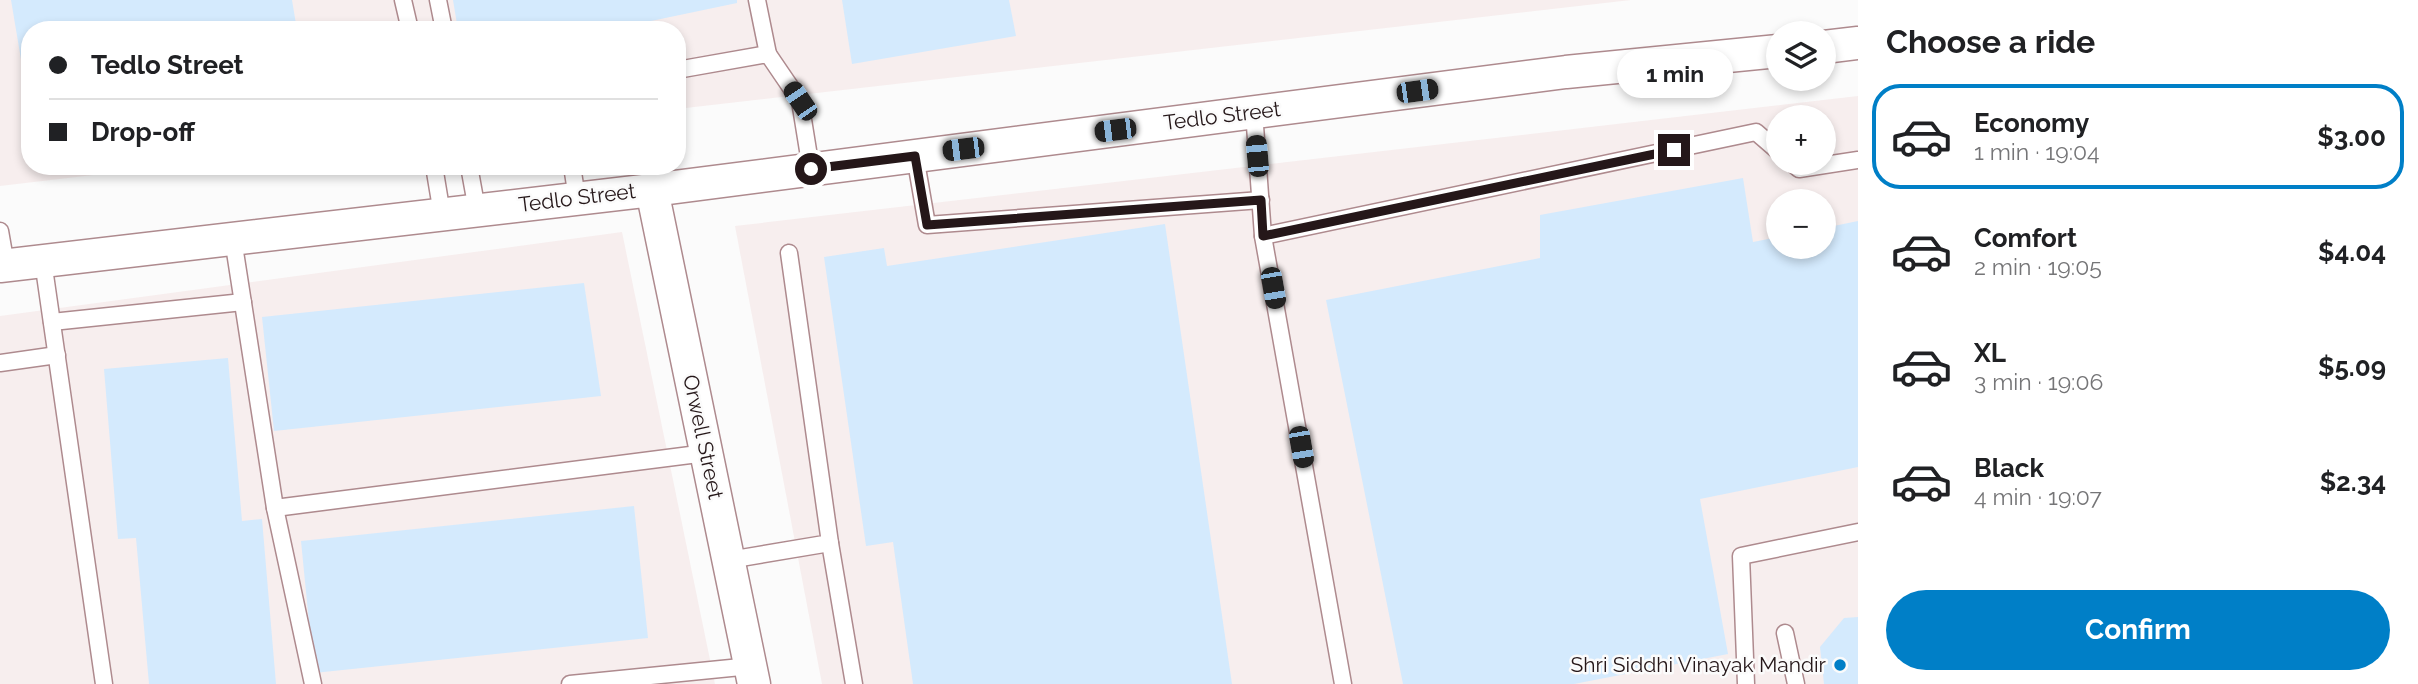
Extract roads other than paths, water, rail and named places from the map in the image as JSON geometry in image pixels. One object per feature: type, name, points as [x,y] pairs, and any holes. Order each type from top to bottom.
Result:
[{"type":"street","points":[[1836,46],[1858,43]]},
{"type":"street","name":"Tedlo Street","points":[[3,265],[578,198],[652,178],[811,169],[1566,72],[1766,52]]},
{"type":"street","name":"Orwell Street","points":[[652,178],[752,675]]},
{"type":"lane","points":[[402,0],[408,21]]},
{"type":"lane","points":[[438,0],[442,21]]},
{"type":"lane","points":[[757,0],[768,54],[800,101],[811,169]]},
{"type":"lane","points":[[686,68],[768,54]]},
{"type":"lane","points":[[1254,112],[1263,236],[1343,684]]},
{"type":"lane","points":[[1263,236],[1756,132],[1766,141]]},
{"type":"lane","points":[[915,156],[927,225],[1261,200]]},
{"type":"lane","points":[[1836,163],[1858,160]]},
{"type":"lane","points":[[436,175],[442,214]]},
{"type":"lane","points":[[471,175],[477,210]]},
{"type":"lane","points":[[574,175],[578,198]]},
{"type":"lane","points":[[0,231],[3,265]]},
{"type":"lane","points":[[233,239],[275,508],[313,684]]},
{"type":"lane","points":[[789,253],[830,543],[854,684]]},
{"type":"lane","points":[[43,261],[104,684]]},
{"type":"lane","points":[[52,322],[243,302]]},
{"type":"lane","points":[[0,363],[57,355]]},
{"type":"lane","points":[[275,508],[706,453]]},
{"type":"lane","points":[[1746,684],[1741,556],[1858,532]]},
{"type":"lane","points":[[729,560],[830,543]]},
{"type":"lane","points":[[1784,633],[1796,684]]},
{"type":"lane","points":[[570,684],[752,675]]},
{"type":"place","name":"Shri Siddhi Vinayak Mandir","points":[[1840,665]]}]
